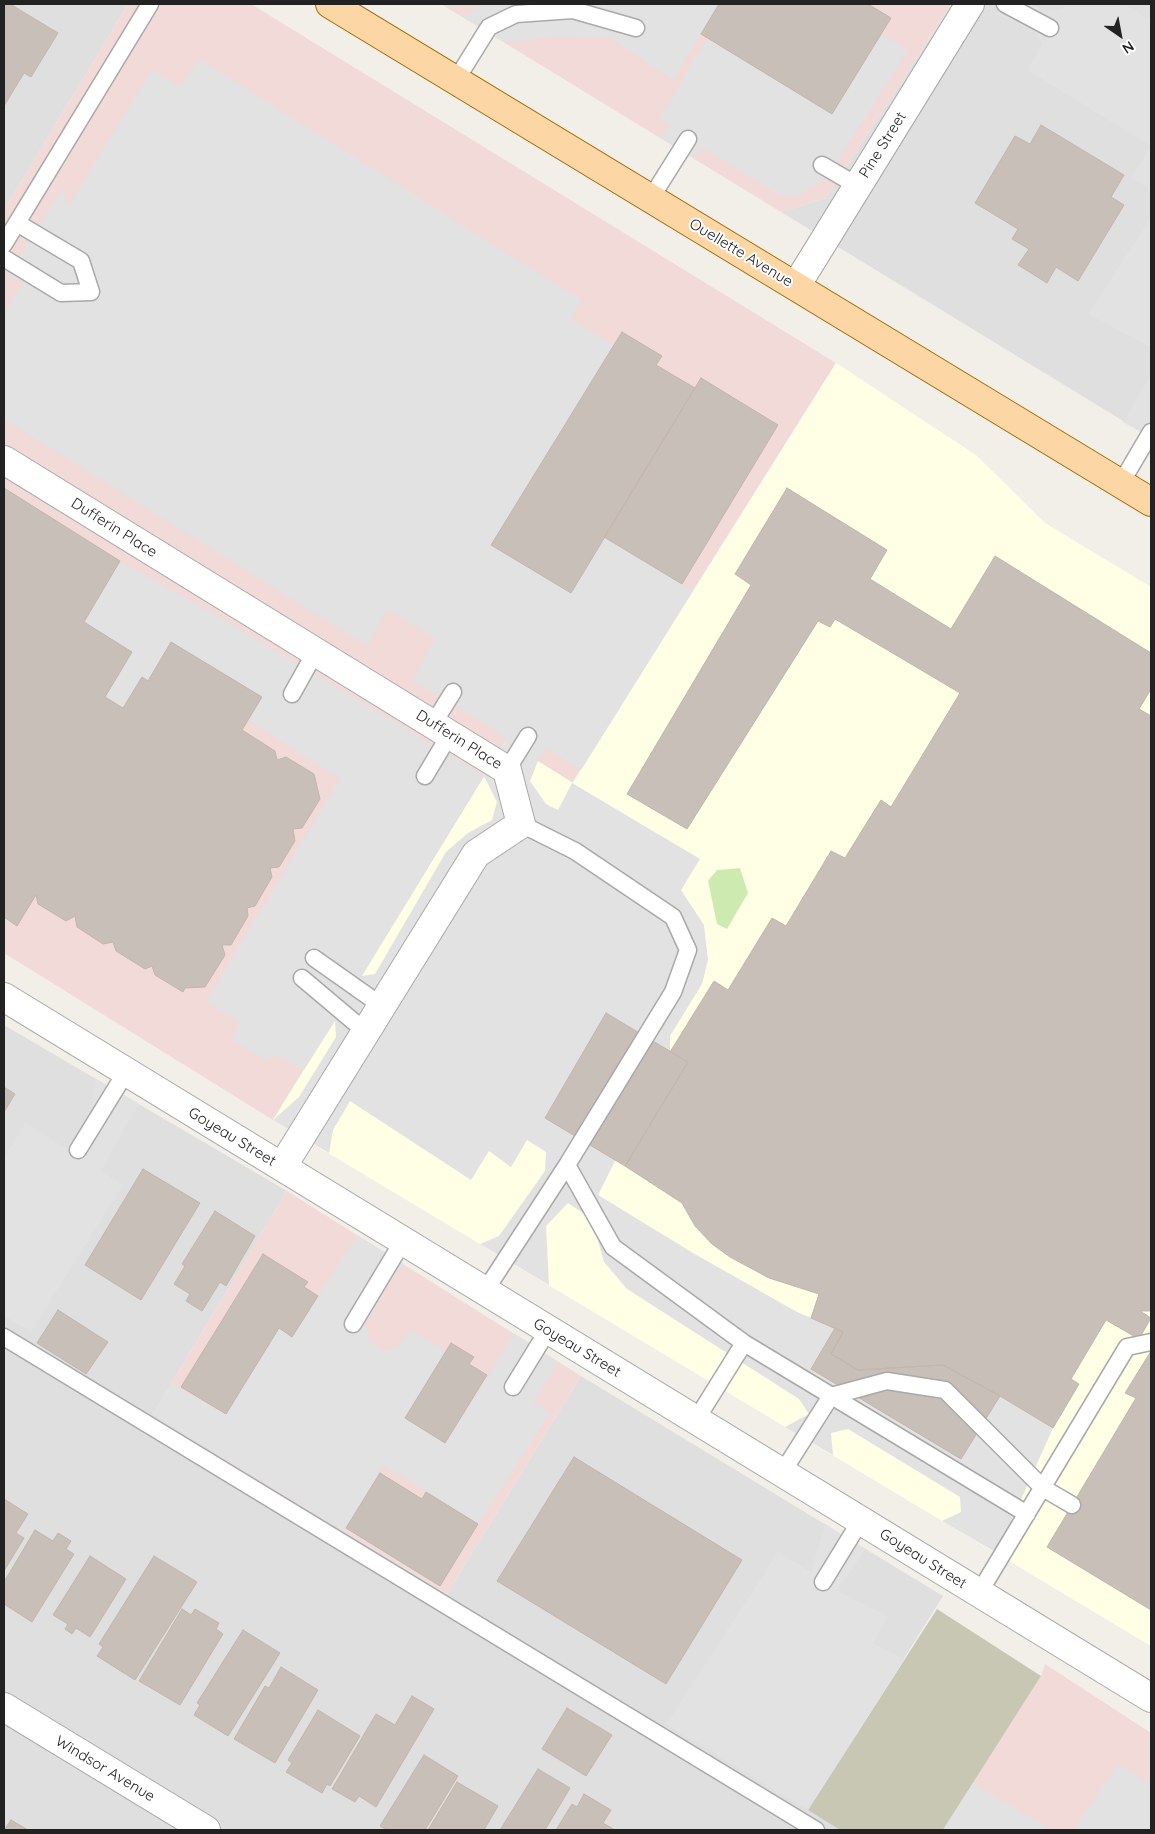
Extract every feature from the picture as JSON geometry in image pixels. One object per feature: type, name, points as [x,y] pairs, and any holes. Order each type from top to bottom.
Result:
[{"type":"main road","name":"Ouellette Avenue","points":[[330,4],[1151,502]]},
{"type":"street","name":"Pine Street","points":[[796,286],[970,4]]},
{"type":"street","name":"Dufferin Place","points":[[4,460],[507,770],[521,824]]},
{"type":"street","points":[[282,1167],[476,854],[521,824]]},
{"type":"street","name":"Goyeau Street","points":[[4,998],[1151,1698]]},
{"type":"street","name":"Windsor Avenue","points":[[4,1707],[206,1830]]},
{"type":"lane","points":[[4,244],[150,4]]},
{"type":"lane","points":[[1005,4],[1050,28]]},
{"type":"lane","points":[[456,80],[489,27],[516,14],[573,10],[636,28]]},
{"type":"lane","points":[[651,198],[688,139]]},
{"type":"lane","points":[[822,165],[858,186]]},
{"type":"lane","points":[[4,258],[61,293],[92,292],[81,261],[17,223]]},
{"type":"lane","points":[[1121,484],[1151,432]]},
{"type":"lane","points":[[292,694],[316,651]]},
{"type":"lane","points":[[424,776],[442,729],[453,692]]},
{"type":"lane","points":[[507,770],[528,736]]},
{"type":"lane","points":[[485,1291],[567,1165],[673,992],[688,950],[673,917],[575,851],[521,824]]},
{"type":"lane","points":[[314,958],[382,1006]]},
{"type":"lane","points":[[302,978],[366,1032]]},
{"type":"lane","points":[[78,1150],[126,1072]]},
{"type":"lane","points":[[567,1165],[613,1247],[744,1343],[1027,1514]]},
{"type":"lane","points":[[353,1324],[402,1241]]},
{"type":"lane","points":[[512,1387],[548,1330]]},
{"type":"lane","points":[[4,1337],[816,1830]]},
{"type":"lane","points":[[979,1593],[1127,1346],[1151,1342]]},
{"type":"lane","points":[[696,1420],[744,1343]]},
{"type":"lane","points":[[782,1472],[831,1396],[887,1381],[945,1390],[1043,1488],[1072,1505]]},
{"type":"lane","points":[[823,1582],[860,1520]]},
{"type":"shaded area","points":[[4,4],[128,4],[4,210]]},
{"type":"shaded area","points":[[128,4],[251,4],[836,363],[572,783],[506,741],[273,1120],[4,953],[4,210]]},
{"type":"shaded area","points":[[441,4],[952,4],[826,198],[781,212]]},
{"type":"shaded area","points":[[483,4],[719,4],[673,80],[610,38],[555,37],[505,42],[463,17]]},
{"type":"shaded area","points":[[952,4],[1151,4],[1151,438],[781,212],[826,198]]},
{"type":"shaded area","points":[[1001,4],[1031,4],[1044,11],[1062,10],[1065,4],[1123,4],[1151,20],[1151,146],[1027,70],[1042,43],[1033,30],[996,14]]},
{"type":"shaded area","points":[[882,34],[908,51],[825,179],[799,195],[779,195],[704,148],[692,157],[660,138],[669,126],[659,120],[708,37],[832,114]]},
{"type":"shaded area","points":[[199,59],[581,300],[571,319],[613,345],[492,545],[570,593],[604,537],[693,591],[581,770],[547,748],[538,761],[530,781],[546,804],[558,810],[572,783],[700,859],[681,890],[704,925],[708,960],[702,984],[670,1036],[670,1052],[598,1195],[693,1253],[797,1312],[1000,1396],[1053,1428],[997,1553],[942,1521],[961,1512],[960,1497],[848,1429],[831,1433],[833,1455],[785,1427],[809,1414],[799,1399],[627,1289],[604,1262],[592,1219],[568,1203],[546,1226],[549,1285],[480,1244],[499,1236],[545,1171],[546,1152],[527,1140],[511,1167],[489,1151],[471,1180],[350,1101],[333,1130],[329,1153],[273,1120],[299,1097],[336,1037],[335,1021],[304,1070],[273,1054],[267,1061],[232,1040],[240,1023],[206,1001],[340,779],[248,720],[262,697],[171,642],[148,681],[142,678],[123,708],[105,697],[132,652],[84,622],[120,561],[233,625],[484,776],[506,741],[491,727],[412,681],[435,639],[388,609],[367,646],[4,419],[4,314],[24,281],[6,278],[63,187],[67,208],[152,70],[180,87]],"holes":[[[484,776],[497,802],[492,820],[468,833],[446,852],[375,974],[362,976]]]},
{"type":"shaded area","points":[[1151,146],[1151,190],[1131,178]]},
{"type":"shaded area","points":[[1151,217],[1151,347],[1088,314]]},
{"type":"shaded area","points":[[836,363],[976,455],[1045,523],[1151,587],[1151,1646],[273,1120],[506,741],[573,783]]},
{"type":"shaded area","points":[[1151,374],[1151,438],[1123,422]]},
{"type":"shaded area","points":[[4,1025],[287,1191],[153,1414],[447,1594],[581,1376],[943,1596],[809,1810],[840,1830],[4,1830]]},
{"type":"shaded area","points":[[95,1078],[139,1104],[101,1171],[123,1185],[31,1332],[4,1316],[4,1157],[26,1123],[67,1149],[92,1110]]},
{"type":"shaded area","points":[[287,1191],[581,1376],[447,1594],[153,1414]]},
{"type":"shaded area","points":[[357,1235],[404,1264],[389,1281],[366,1325],[369,1341],[384,1351],[396,1349],[410,1330],[446,1351],[405,1418],[446,1443],[514,1333],[558,1362],[533,1403],[550,1413],[478,1524],[383,1465],[345,1531],[153,1414],[171,1383],[226,1414],[279,1328],[292,1337]]},
{"type":"shaded area","points":[[825,1524],[866,1549],[837,1591],[888,1616],[873,1643],[905,1659],[808,1810],[666,1724],[778,1552],[811,1572]]},
{"type":"shaded area","points":[[937,1609],[1041,1676],[943,1830],[840,1830],[808,1810]]},
{"type":"shaded area","points":[[1045,1664],[1151,1733],[1151,1830],[943,1830],[1041,1676]]},
{"type":"shaded area","points":[[1118,1764],[1151,1785],[1151,1830],[1073,1830]]},
{"type":"shaded area","points":[[973,1783],[1051,1830],[943,1830]]},
{"type":"green space","points":[[740,868],[748,893],[727,929],[717,924],[708,881],[717,870]]},
{"type":"building","points":[[4,4],[10,4],[58,33],[31,77],[24,73],[4,106]]},
{"type":"building","points":[[719,4],[868,4],[891,18],[832,114],[701,34]]},
{"type":"building","points":[[1041,125],[1124,175],[1111,197],[1124,205],[1078,281],[1056,267],[1047,283],[1018,265],[1029,249],[1012,239],[1018,229],[975,203],[1015,136],[1030,144]]},
{"type":"building","points":[[622,332],[662,356],[656,365],[695,388],[571,593],[491,545]]},
{"type":"building","points":[[701,378],[778,425],[682,584],[604,537]]},
{"type":"building","points":[[4,488],[120,561],[84,622],[132,652],[105,697],[123,708],[142,677],[148,681],[171,642],[262,697],[242,730],[275,751],[277,760],[286,757],[314,774],[320,799],[302,828],[293,829],[295,841],[279,867],[270,868],[272,877],[255,906],[247,908],[248,916],[231,945],[222,945],[225,955],[205,987],[185,988],[183,992],[155,975],[152,966],[145,969],[116,951],[113,942],[103,944],[77,927],[75,916],[66,921],[38,904],[36,895],[17,926],[4,917]]},
{"type":"building","points":[[787,488],[887,550],[870,579],[951,629],[995,556],[1151,653],[1151,689],[1139,709],[1151,716],[1151,1311],[1140,1311],[1151,1318],[1139,1339],[1106,1320],[1071,1379],[1079,1384],[1053,1428],[943,1365],[858,1370],[831,1354],[843,1332],[811,1318],[819,1294],[769,1278],[730,1257],[712,1244],[695,1226],[682,1203],[625,1166],[688,1062],[670,1052],[714,981],[728,990],[772,918],[786,926],[831,851],[845,858],[881,800],[891,807],[960,693],[835,619],[830,627],[818,621],[687,829],[627,794],[751,585],[735,574]]},
{"type":"building","points":[[606,1013],[688,1062],[625,1166],[545,1118]]},
{"type":"building","points":[[4,1087],[15,1094],[4,1112]]},
{"type":"building","points":[[143,1169],[200,1203],[141,1300],[85,1265]]},
{"type":"building","points":[[215,1211],[255,1236],[226,1286],[220,1282],[202,1311],[186,1301],[190,1294],[174,1284],[185,1266],[182,1264]]},
{"type":"building","points":[[263,1254],[308,1282],[304,1287],[318,1296],[292,1337],[279,1328],[226,1414],[181,1387]]},
{"type":"building","points":[[58,1310],[108,1342],[86,1374],[37,1343]]},
{"type":"building","points":[[835,1328],[843,1332],[831,1354],[858,1370],[943,1365],[1000,1396],[961,1459],[811,1369]]},
{"type":"building","points":[[451,1343],[474,1357],[469,1364],[487,1375],[445,1443],[405,1418]]},
{"type":"building","points":[[1151,1351],[1151,1610],[1047,1547],[1136,1398],[1125,1393]]},
{"type":"building","points":[[574,1457],[742,1560],[666,1684],[497,1581]]},
{"type":"building","points":[[380,1473],[422,1499],[426,1492],[478,1524],[440,1586],[346,1528]]},
{"type":"building","points":[[4,1499],[28,1514],[16,1533],[24,1538],[4,1571]]},
{"type":"building","points":[[35,1530],[53,1541],[58,1533],[71,1541],[66,1549],[74,1554],[32,1622],[4,1604],[4,1582]]},
{"type":"building","points":[[90,1556],[126,1579],[90,1637],[76,1628],[72,1634],[65,1629],[68,1624],[53,1615]]},
{"type":"building","points":[[154,1556],[197,1582],[135,1680],[97,1656],[103,1647],[99,1644]]},
{"type":"building","points":[[182,1609],[191,1615],[195,1609],[219,1623],[216,1629],[223,1634],[180,1705],[139,1681]]},
{"type":"building","points":[[243,1630],[280,1653],[228,1736],[194,1715],[200,1705],[197,1703]]},
{"type":"building","points":[[281,1667],[318,1690],[275,1763],[234,1739],[265,1686],[269,1688]]},
{"type":"building","points":[[412,1696],[434,1709],[376,1807],[359,1796],[355,1802],[332,1789],[376,1714],[395,1725]]},
{"type":"building","points":[[567,1708],[612,1735],[586,1776],[542,1749]]},
{"type":"building","points":[[318,1710],[360,1736],[330,1786],[327,1784],[322,1793],[286,1772],[292,1763],[288,1760]]},
{"type":"building","points":[[424,1755],[458,1776],[425,1830],[387,1830],[380,1826]]},
{"type":"building","points":[[538,1769],[570,1788],[545,1830],[500,1830]]},
{"type":"building","points":[[457,1782],[498,1806],[484,1830],[428,1830]]},
{"type":"building","points":[[584,1794],[611,1810],[603,1823],[615,1830],[556,1830],[572,1804],[577,1807]]},
{"type":"building","points":[[11,1820],[28,1830],[4,1830]]}]
